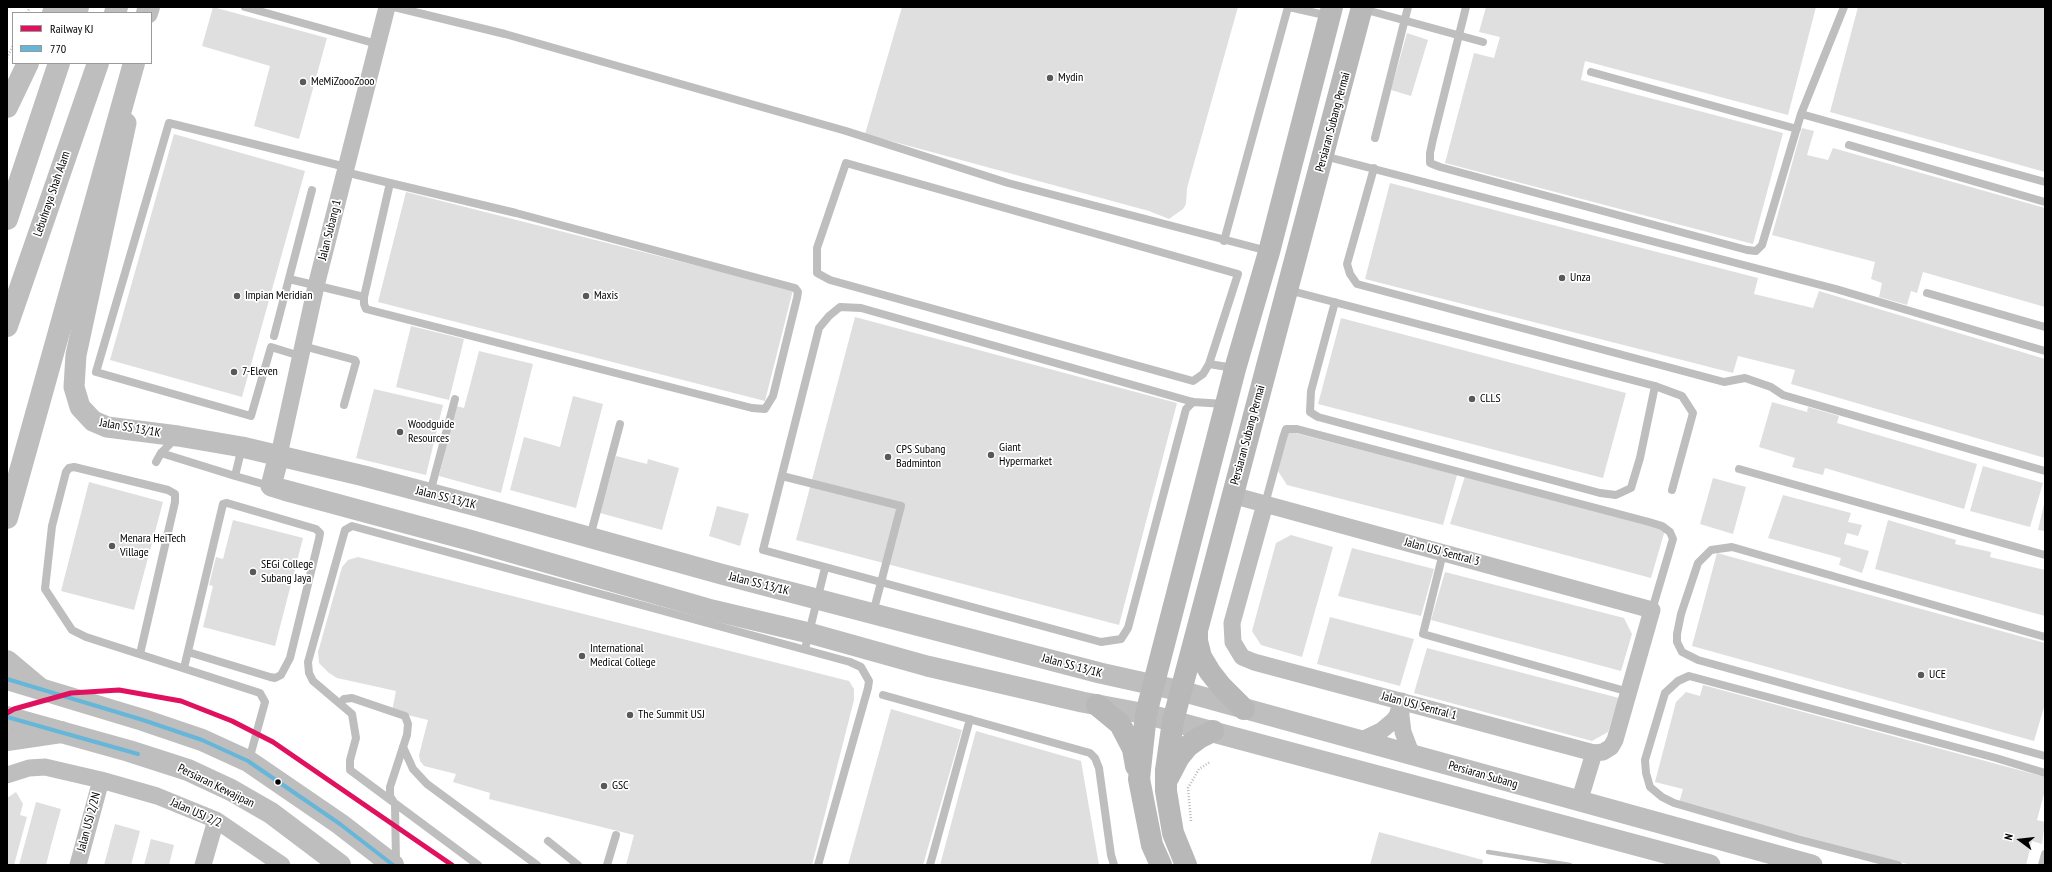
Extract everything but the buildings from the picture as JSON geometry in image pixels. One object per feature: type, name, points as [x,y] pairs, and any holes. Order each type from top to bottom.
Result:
[{"type":"main road","name":"Persiaran Subang Permai","points":[[1186,865],[1173,833],[1166,785],[1166,762],[1173,721],[1362,8]]},
{"type":"main road","points":[[1139,779],[1146,714],[1235,369],[1268,252],[1331,12]]},
{"type":"main road","points":[[7,107],[28,64]]},
{"type":"main road","points":[[7,219],[60,64]]},
{"type":"main road","name":"Lebuhraya Shah Alam","points":[[7,326],[98,64]]},
{"type":"main road","points":[[7,518],[135,64]]},
{"type":"main road","points":[[1197,626],[1197,641],[1201,657],[1221,686],[1244,708]]},
{"type":"main road","points":[[7,661],[38,687]]},
{"type":"main road","points":[[7,679],[38,687],[202,740],[248,761],[340,824],[394,865]]},
{"type":"main road","points":[[1097,705],[1120,724],[1133,749],[1152,845],[1161,865]]},
{"type":"main road","name":"Persiaran Kewajipan","points":[[7,716],[130,751],[188,770],[224,787],[271,813],[340,865]]},
{"type":"main road","points":[[1166,785],[1172,770],[1188,746],[1199,738],[1213,731]]},
{"type":"main road","points":[[7,740],[61,732]]},
{"type":"street","name":"Jalan Subang 1","points":[[279,455],[316,286],[387,7]]},
{"type":"street","name":"Jalan SS 13/1K","points":[[135,64],[124,139],[76,355],[74,387],[80,407],[94,421],[108,426],[178,436],[279,455],[477,506],[817,599],[1100,673],[1154,685]]},
{"type":"street","points":[[279,455],[271,486],[466,548],[704,608],[807,641],[926,666],[1097,705],[1146,714],[1213,731],[1710,865]]},
{"type":"street","name":"Jalan USJ Sentral 3","points":[[1232,495],[1652,610]]},
{"type":"street","name":"Jalan USJ Sentral 1","points":[[1265,504],[1232,623],[1231,632],[1236,650],[1242,657],[1254,662],[1594,753]]},
{"type":"street","points":[[466,548],[477,506]]},
{"type":"street","points":[[1579,802],[1594,753],[1603,752],[1611,747],[1615,740],[1652,610]]},
{"type":"street","name":"Persiaran Subang","points":[[1154,685],[1411,753],[1579,802],[1812,865]]},
{"type":"street","points":[[1362,740],[1381,731],[1393,721],[1397,716],[1402,701]]},
{"type":"street","points":[[1402,701],[1401,716],[1403,732],[1411,753]]},
{"type":"street","name":"Jalan USJ 2/2","points":[[7,775],[29,768],[45,767],[101,780],[157,796],[216,820],[282,865]]},
{"type":"street","name":"Jalan USJ 2/2N","points":[[78,865],[101,780]]},
{"type":"street","points":[[203,865],[216,820]]},
{"type":"lane","points":[[245,7],[377,44]]},
{"type":"lane","points":[[394,7],[505,34],[846,131],[1008,183],[1268,252]]},
{"type":"lane","points":[[1224,241],[1288,7],[1331,12]]},
{"type":"lane","points":[[1375,138],[1408,7]]},
{"type":"lane","points":[[1466,7],[1430,153],[1430,163],[1440,167],[1740,248],[1756,251],[1762,245],[1801,114],[1844,7]]},
{"type":"lane","points":[[1362,8],[1459,34],[1483,42]]},
{"type":"lane","points":[[1591,72],[1797,129]]},
{"type":"lane","points":[[1801,114],[2045,182]]},
{"type":"lane","points":[[344,405],[356,362],[355,360],[271,347],[251,416],[96,372],[169,123],[390,182],[516,213],[782,283],[795,288],[798,292],[797,298],[773,396],[765,409],[752,408],[611,373],[366,309],[364,297],[390,182]]},
{"type":"lane","points":[[1849,145],[2045,202]]},
{"type":"lane","points":[[1324,156],[1836,289],[2045,350]]},
{"type":"lane","points":[[846,163],[1238,274],[1209,364],[1203,374],[1193,381],[830,280],[817,273],[818,248],[846,163]]},
{"type":"lane","points":[[1374,168],[1347,264],[1350,274],[1357,284],[1724,382],[1745,378],[1771,387],[1783,395],[2045,471]]},
{"type":"lane","points":[[274,336],[312,190]]},
{"type":"lane","points":[[289,279],[364,297]]},
{"type":"lane","points":[[1287,290],[1655,386],[1682,396],[1693,413],[1672,490]]},
{"type":"lane","points":[[1927,293],[2045,327]]},
{"type":"lane","points":[[1335,302],[1311,391],[1310,412],[1318,418],[1600,493],[1616,495],[1631,488],[1640,458],[1655,386]]},
{"type":"lane","points":[[1193,402],[1186,409],[1128,628],[1121,638],[1101,642],[763,550],[819,328],[829,316],[840,307],[861,308],[1193,402],[1226,404]]},
{"type":"lane","points":[[1209,364],[1235,369]]},
{"type":"lane","points":[[430,494],[455,399]]},
{"type":"lane","points":[[590,538],[620,424]]},
{"type":"lane","points":[[1265,504],[1284,434],[1286,430],[1297,429],[1649,522],[1662,526],[1670,532],[1672,539],[1652,610]]},
{"type":"lane","points":[[156,462],[161,453],[178,436]]},
{"type":"lane","points":[[235,476],[242,447]]},
{"type":"lane","points":[[161,453],[271,486]]},
{"type":"lane","points":[[140,654],[175,502],[175,494],[168,490],[74,467],[69,468],[66,472],[52,526],[45,589],[72,630],[140,654],[253,690],[264,698],[265,702],[248,761]]},
{"type":"lane","points":[[1739,470],[2045,555]]},
{"type":"lane","points":[[782,476],[901,506],[873,613]]},
{"type":"lane","points":[[184,668],[223,504],[226,503],[316,529],[320,533],[291,657],[281,675],[275,678],[270,677],[188,652]]},
{"type":"lane","points":[[466,548],[352,526],[345,530],[308,662],[309,673],[313,680],[352,714],[356,738],[350,760],[350,770],[478,865]]},
{"type":"lane","points":[[2045,637],[1732,547],[1711,550],[1698,563],[1681,614],[1677,634],[1677,642],[1682,652],[1698,660],[2045,756]]},
{"type":"lane","points":[[1443,553],[1423,634],[1629,692]]},
{"type":"lane","points":[[818,865],[869,681],[861,667],[807,641],[825,568]]},
{"type":"lane","points":[[1898,865],[1798,839],[1674,803],[1662,798],[1650,787],[1646,773],[1646,760],[1665,693],[1678,681],[1689,676],[1996,758],[2045,773]]},
{"type":"lane","points":[[883,695],[1090,753],[1095,758],[1099,768],[1111,855],[1114,865]]},
{"type":"lane","points":[[341,703],[344,699],[352,698],[405,716],[408,724],[407,735],[390,787],[390,796],[395,804],[394,865]]},
{"type":"lane","points":[[930,865],[970,719]]},
{"type":"lane","points":[[403,747],[413,769],[427,784],[537,865]]},
{"type":"lane","points":[[607,865],[616,834]]},
{"type":"lane","points":[[548,841],[578,865]]},
{"type":"lane","points":[[2042,865],[2045,854]]},
{"type":"path","points":[[7,58],[12,47]]},
{"type":"path","points":[[1192,824],[1188,788],[1199,770],[1210,762]]},
{"type":"waterway","points":[[1488,852],[1570,865]]},
{"type":"rail line","name":"KJ","points":[[7,713],[14,709],[71,693],[119,690],[181,701],[232,721],[273,742],[452,865]]},
{"type":"transit line","name":"770","points":[[7,679],[143,720],[202,740],[248,761],[340,824],[393,865]]},
{"type":"transit line","name":"770","points":[[7,717],[138,754]]},
{"type":"place","name":"Mydin","points":[[1050,78]]},
{"type":"place","name":"MeMiZoooZooo","points":[[303,82]]},
{"type":"place","name":"Unza","points":[[1562,278]]},
{"type":"place","name":"Impian Meridian","points":[[237,296]]},
{"type":"place","name":"Maxis","points":[[586,296]]},
{"type":"place","name":"7-Eleven","points":[[234,372]]},
{"type":"place","name":"CLLS","points":[[1472,399]]},
{"type":"place","name":"Woodguide Resources","points":[[400,432]]},
{"type":"place","name":"Giant Hypermarket","points":[[991,455]]},
{"type":"place","name":"CPS Subang Badminton","points":[[888,457]]},
{"type":"place","name":"Menara HeiTech Village","points":[[112,546]]},
{"type":"place","name":"SEGi College Subang Jaya","points":[[253,572]]},
{"type":"place","name":"International Medical College","points":[[582,656]]},
{"type":"place","name":"UCE","points":[[1921,675]]},
{"type":"place","name":"The Summit USJ","points":[[630,715]]},
{"type":"place","name":"GSC","points":[[604,786]]}]
